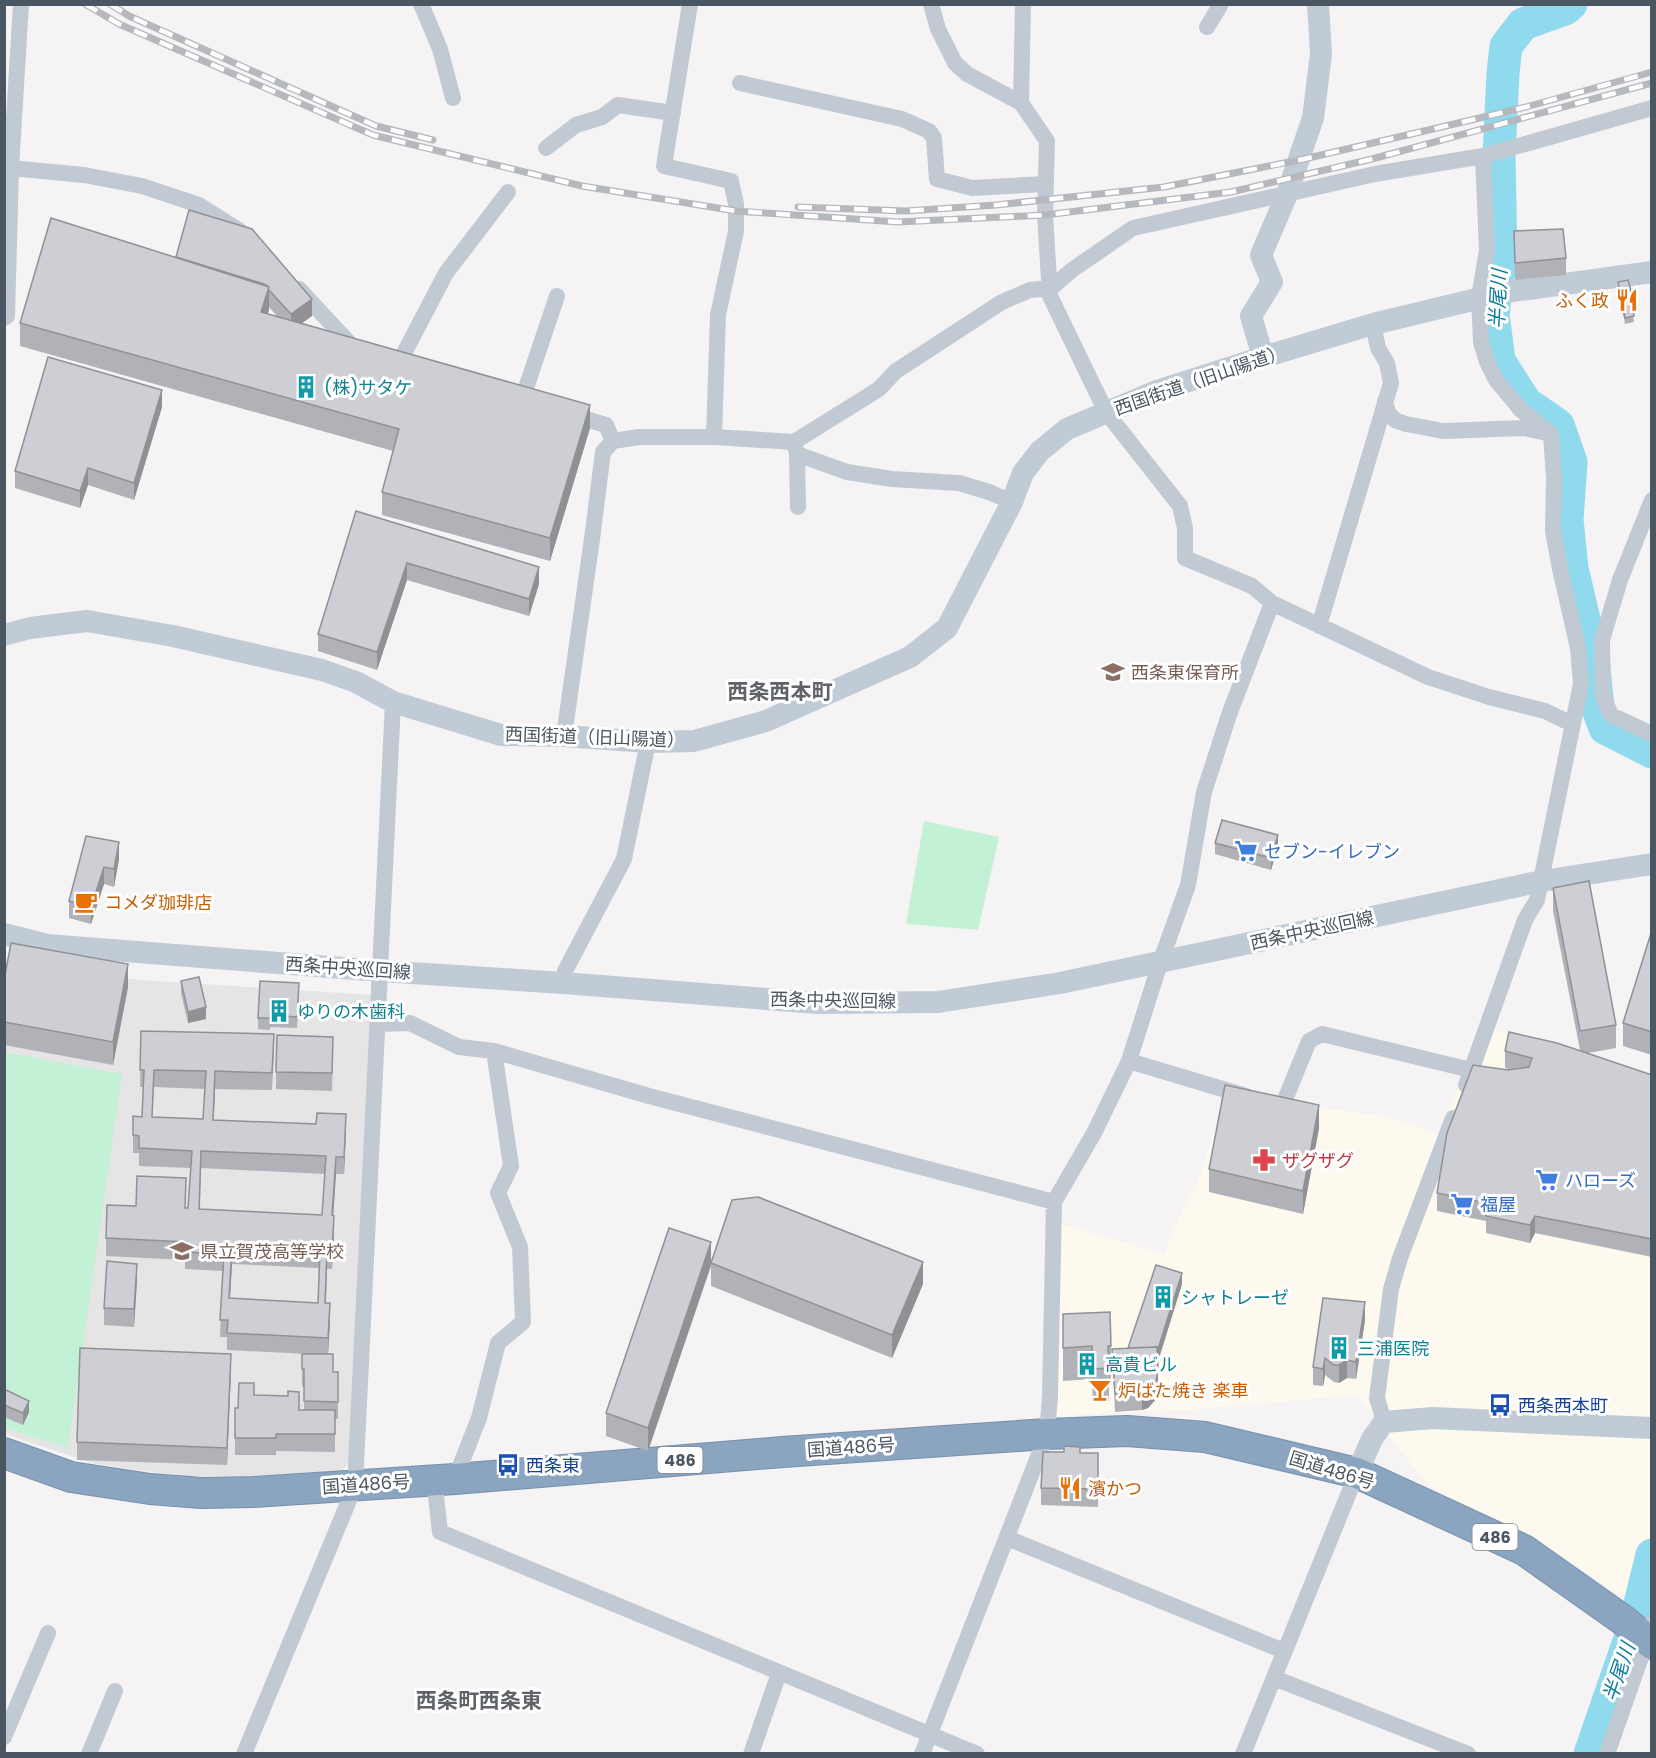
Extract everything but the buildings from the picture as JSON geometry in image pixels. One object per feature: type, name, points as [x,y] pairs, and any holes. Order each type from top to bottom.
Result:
[{"type":"highway","name":"国道486号","points":[[4,1453],[71,1477],[150,1489],[202,1493],[355,1486],[783,1452],[1047,1434],[1126,1431],[1205,1437],[1357,1473],[1524,1550],[1643,1632]]},
{"type":"street","points":[[4,318],[6,316],[11,168],[12,36],[21,4]]},
{"type":"street","points":[[421,4],[441,49],[453,98]]},
{"type":"street","points":[[690,4],[664,166],[731,181],[736,204],[736,231],[718,315],[714,437]]},
{"type":"street","points":[[931,4],[938,29],[955,63],[967,74],[1021,103],[1047,141],[1045,215],[1050,296],[1106,412],[1180,506],[1185,528],[1185,558],[1252,586],[1272,603],[1428,677],[1489,697],[1545,711],[1572,724]]},
{"type":"street","points":[[1021,103],[1023,4]]},
{"type":"street","points":[[1207,27],[1221,4]]},
{"type":"street","points":[[1263,357],[1251,316],[1272,282],[1261,255],[1287,194],[1313,118],[1321,54],[1318,4]]},
{"type":"street","points":[[740,83],[902,119],[929,131],[934,138],[937,179],[972,188],[1045,184]]},
{"type":"street","points":[[546,148],[576,125],[602,117],[618,105],[673,113]]},
{"type":"street","points":[[796,448],[879,389],[896,371],[1002,302],[1030,290],[1051,288],[1072,270],[1133,228],[1375,174],[1482,156],[1652,108]]},
{"type":"street","points":[[1384,1422],[1377,1398],[1391,1289],[1400,1258],[1525,920],[1536,900],[1542,881],[1581,684],[1578,643],[1553,531],[1554,478],[1551,434],[1521,410],[1496,380],[1481,342],[1479,298],[1487,250],[1482,156]]},
{"type":"street","points":[[11,168],[84,175],[142,186],[199,205],[252,238]]},
{"type":"street","points":[[291,280],[352,346],[408,361],[446,273],[508,192]]},
{"type":"street","name":"西国街道（旧山陽道）","points":[[4,635],[30,628],[87,621],[173,636],[322,670],[356,682],[393,702],[501,735],[564,736],[648,742],[694,741],[766,721],[910,657],[947,628],[1012,501],[1023,472],[1040,451],[1067,429],[1157,391],[1373,324],[1506,292],[1652,272]]},
{"type":"street","points":[[523,400],[557,296]]},
{"type":"street","points":[[1319,626],[1391,383],[1387,363],[1378,348],[1373,324]]},
{"type":"street","points":[[1385,401],[1388,413],[1395,420],[1406,424],[1443,431],[1524,428],[1551,434]]},
{"type":"street","points":[[555,410],[606,425],[613,441]]},
{"type":"street","points":[[564,736],[603,452],[613,441],[639,437],[714,437],[796,448],[847,472],[892,479],[959,483],[1012,501]]},
{"type":"street","points":[[796,448],[798,507]]},
{"type":"street","points":[[1652,500],[1620,580],[1601,640],[1603,696],[1611,715],[1652,734]]},
{"type":"street","points":[[922,1754],[1047,1434],[1050,1396],[1054,1202],[1094,1133],[1130,1061],[1160,963],[1188,885],[1204,792],[1230,712],[1272,603]]},
{"type":"street","points":[[1578,643],[1601,640]]},
{"type":"street","points":[[244,1754],[355,1486],[393,702]]},
{"type":"street","points":[[563,983],[565,971],[624,859],[648,742]]},
{"type":"street","name":"西条中央巡回線","points":[[4,934],[47,945],[818,1003],[939,1002],[1060,983],[1542,881],[1652,864]]},
{"type":"street","points":[[377,1024],[410,1023],[459,1047],[494,1051],[649,1096],[1054,1202]]},
{"type":"street","points":[[1130,1061],[1282,1107],[1309,1041],[1322,1034],[1471,1070]]},
{"type":"street","points":[[494,1051],[511,1166],[498,1194],[520,1248],[523,1322],[498,1343],[479,1418],[444,1479],[440,1532],[977,1754]]},
{"type":"street","points":[[1384,1422],[1433,1418],[1652,1428]]},
{"type":"street","points":[[1248,1752],[1284,1652],[1357,1473],[1372,1439],[1384,1422]]},
{"type":"street","points":[[1007,1538],[1284,1652]]},
{"type":"street","points":[[1607,1754],[1643,1632]]},
{"type":"street","points":[[4,1737],[48,1633]]},
{"type":"street","points":[[751,1754],[779,1673]]},
{"type":"street","points":[[1274,1678],[1468,1754]]},
{"type":"street","points":[[89,1754],[115,1691]]},
{"type":"shaded area","name":"県立賀茂高等学校","points":[[4,959],[87,974],[141,980],[371,995],[350,1461],[340,1473],[186,1476],[92,1463],[5,1434]]},
{"type":"shaded area","points":[[1484,1027],[1624,1067],[1651,1079],[1651,1614],[1530,1537],[1429,1486],[1357,1395],[1187,1410],[1054,1416],[1058,1223],[1164,1254],[1183,1209],[1198,1182],[1226,1095],[1384,1116],[1439,1133]]},
{"type":"green space","points":[[924,821],[999,837],[978,930],[906,924]]},
{"type":"green space","points":[[4,1052],[122,1074],[68,1448],[5,1428]]},
{"type":"waterway","name":"半尾川","points":[[1571,4],[1565,9],[1523,24],[1506,46],[1499,156],[1501,256],[1493,314],[1499,361],[1526,403],[1558,425],[1571,462],[1567,520],[1572,568],[1593,658],[1598,709],[1605,728],[1652,752]]},
{"type":"waterway","name":"半尾川","points":[[1590,1754],[1635,1624],[1652,1555]]},
{"type":"railway","points":[[85,4],[119,24],[373,135],[582,186],[736,211],[898,222],[1045,215],[1231,192],[1372,159],[1652,83]]},
{"type":"railway","points":[[110,4],[129,16],[376,126],[433,140]]},
{"type":"railway","points":[[798,207],[906,211],[996,205],[1164,187],[1304,159],[1467,121],[1652,72]]},
{"type":"place","name":"ふく政","points":[[1627,300]]},
{"type":"place","name":"(株)サタケ","points":[[306,387]]},
{"type":"place","name":"西条東保育所","points":[[1113,672]]},
{"type":"place","name":"セブン-イレブン","points":[[1246,851]]},
{"type":"place","name":"コメダ珈琲店","points":[[86,902]]},
{"type":"place","name":"ゆりの木歯科","points":[[279,1011]]},
{"type":"place","name":"ザグザグ","points":[[1264,1160]]},
{"type":"place","name":"ハローズ","points":[[1547,1180]]},
{"type":"place","name":"福屋","points":[[1462,1204]]},
{"type":"place","name":"県立賀茂高等学校","points":[[182,1251]]},
{"type":"place","name":"シャトレーゼ","points":[[1163,1297]]},
{"type":"place","name":"三浦医院","points":[[1339,1348]]},
{"type":"place","name":"高貴ビル","points":[[1087,1364]]},
{"type":"place","name":"炉ばた焼き 楽車","points":[[1100,1390]]},
{"type":"place","name":"西条西本町","points":[[1500,1405]]},
{"type":"place","name":"西条東","points":[[508,1465]]},
{"type":"place","name":"濱かつ","points":[[1070,1488]]},
{"type":"district","name":"西条西本町","points":[[780,691]]},
{"type":"district","name":"西条町西条東","points":[[479,1700]]}]
